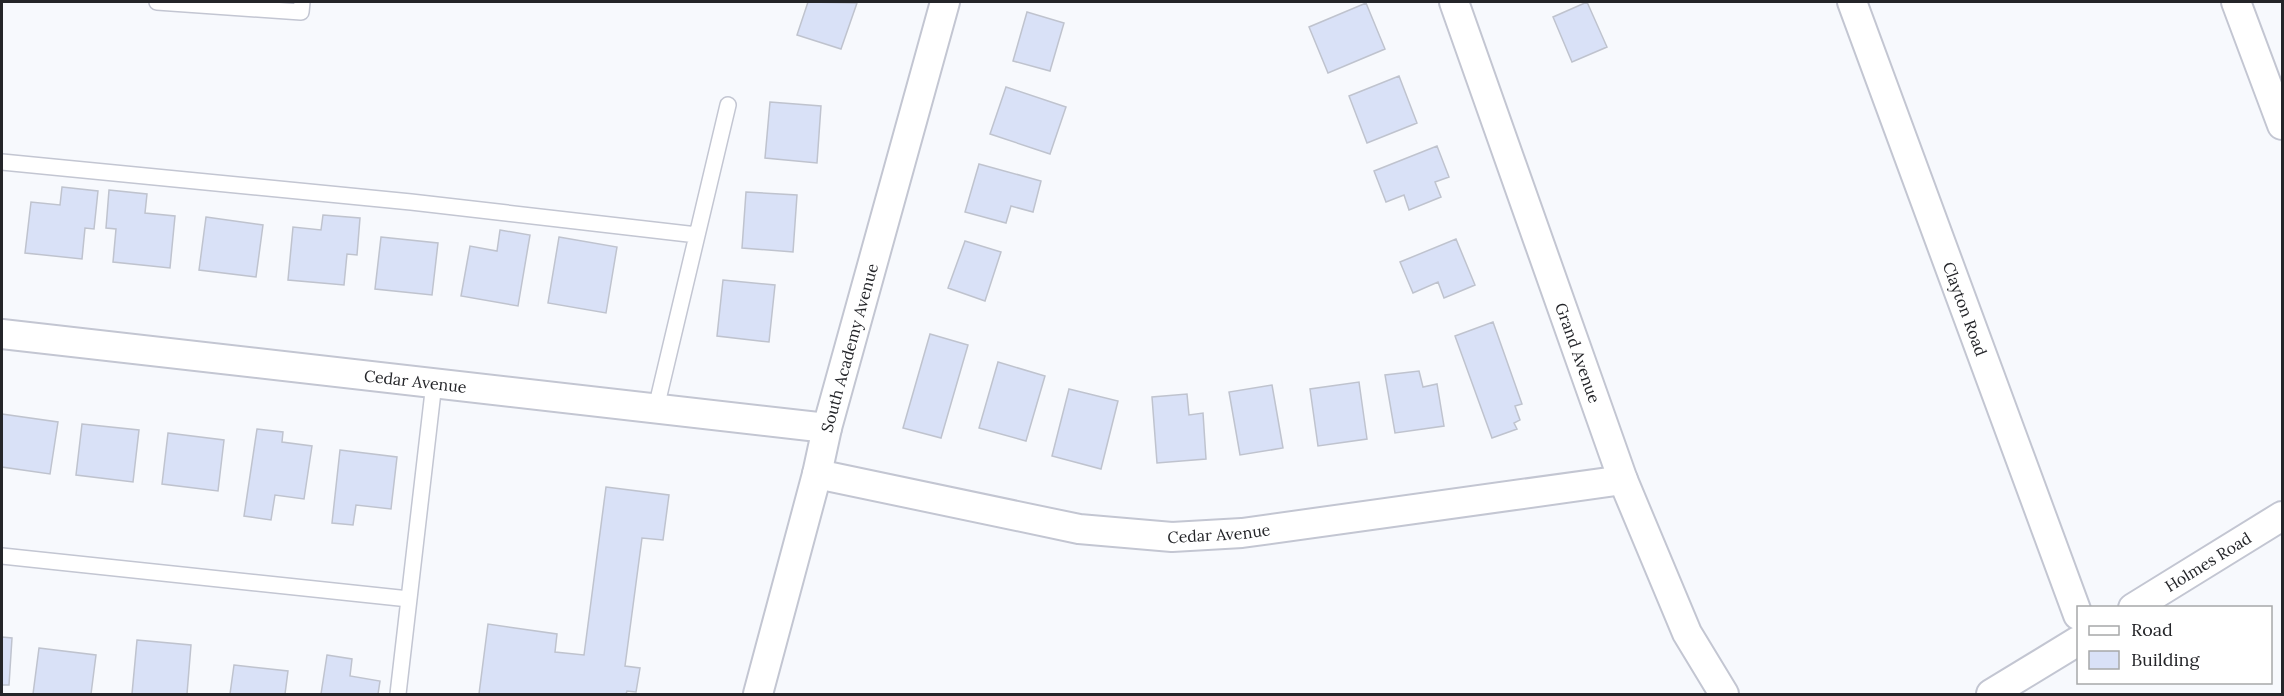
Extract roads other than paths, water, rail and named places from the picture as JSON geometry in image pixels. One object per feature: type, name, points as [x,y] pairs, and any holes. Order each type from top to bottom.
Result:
[{"type":"street","name":"South Academy Avenue","points":[[758,694],[817,474],[827,428],[945,2]]},
{"type":"street","name":"Grand Avenue","points":[[1454,2],[1623,480],[1687,633],[1724,694]]},
{"type":"street","name":"Clayton Road","points":[[1852,2],[2077,610]]},
{"type":"street","points":[[2235,2],[2283,125]]},
{"type":"street","name":"Cedar Avenue","points":[[2,334],[827,428]]},
{"type":"street","name":"Cedar Avenue","points":[[817,474],[1079,529],[1172,537],[1242,533],[1623,480]]},
{"type":"street","name":"Holmes Road","points":[[2136,606],[2283,516]]},
{"type":"street","points":[[1991,694],[2077,642]]},
{"type":"lane","points":[[158,2],[301,12],[302,2]]},
{"type":"lane","points":[[656,408],[728,105]]},
{"type":"lane","points":[[2,162],[411,202],[697,235]]},
{"type":"lane","points":[[398,694],[434,383]]},
{"type":"lane","points":[[2,556],[409,599]]}]
